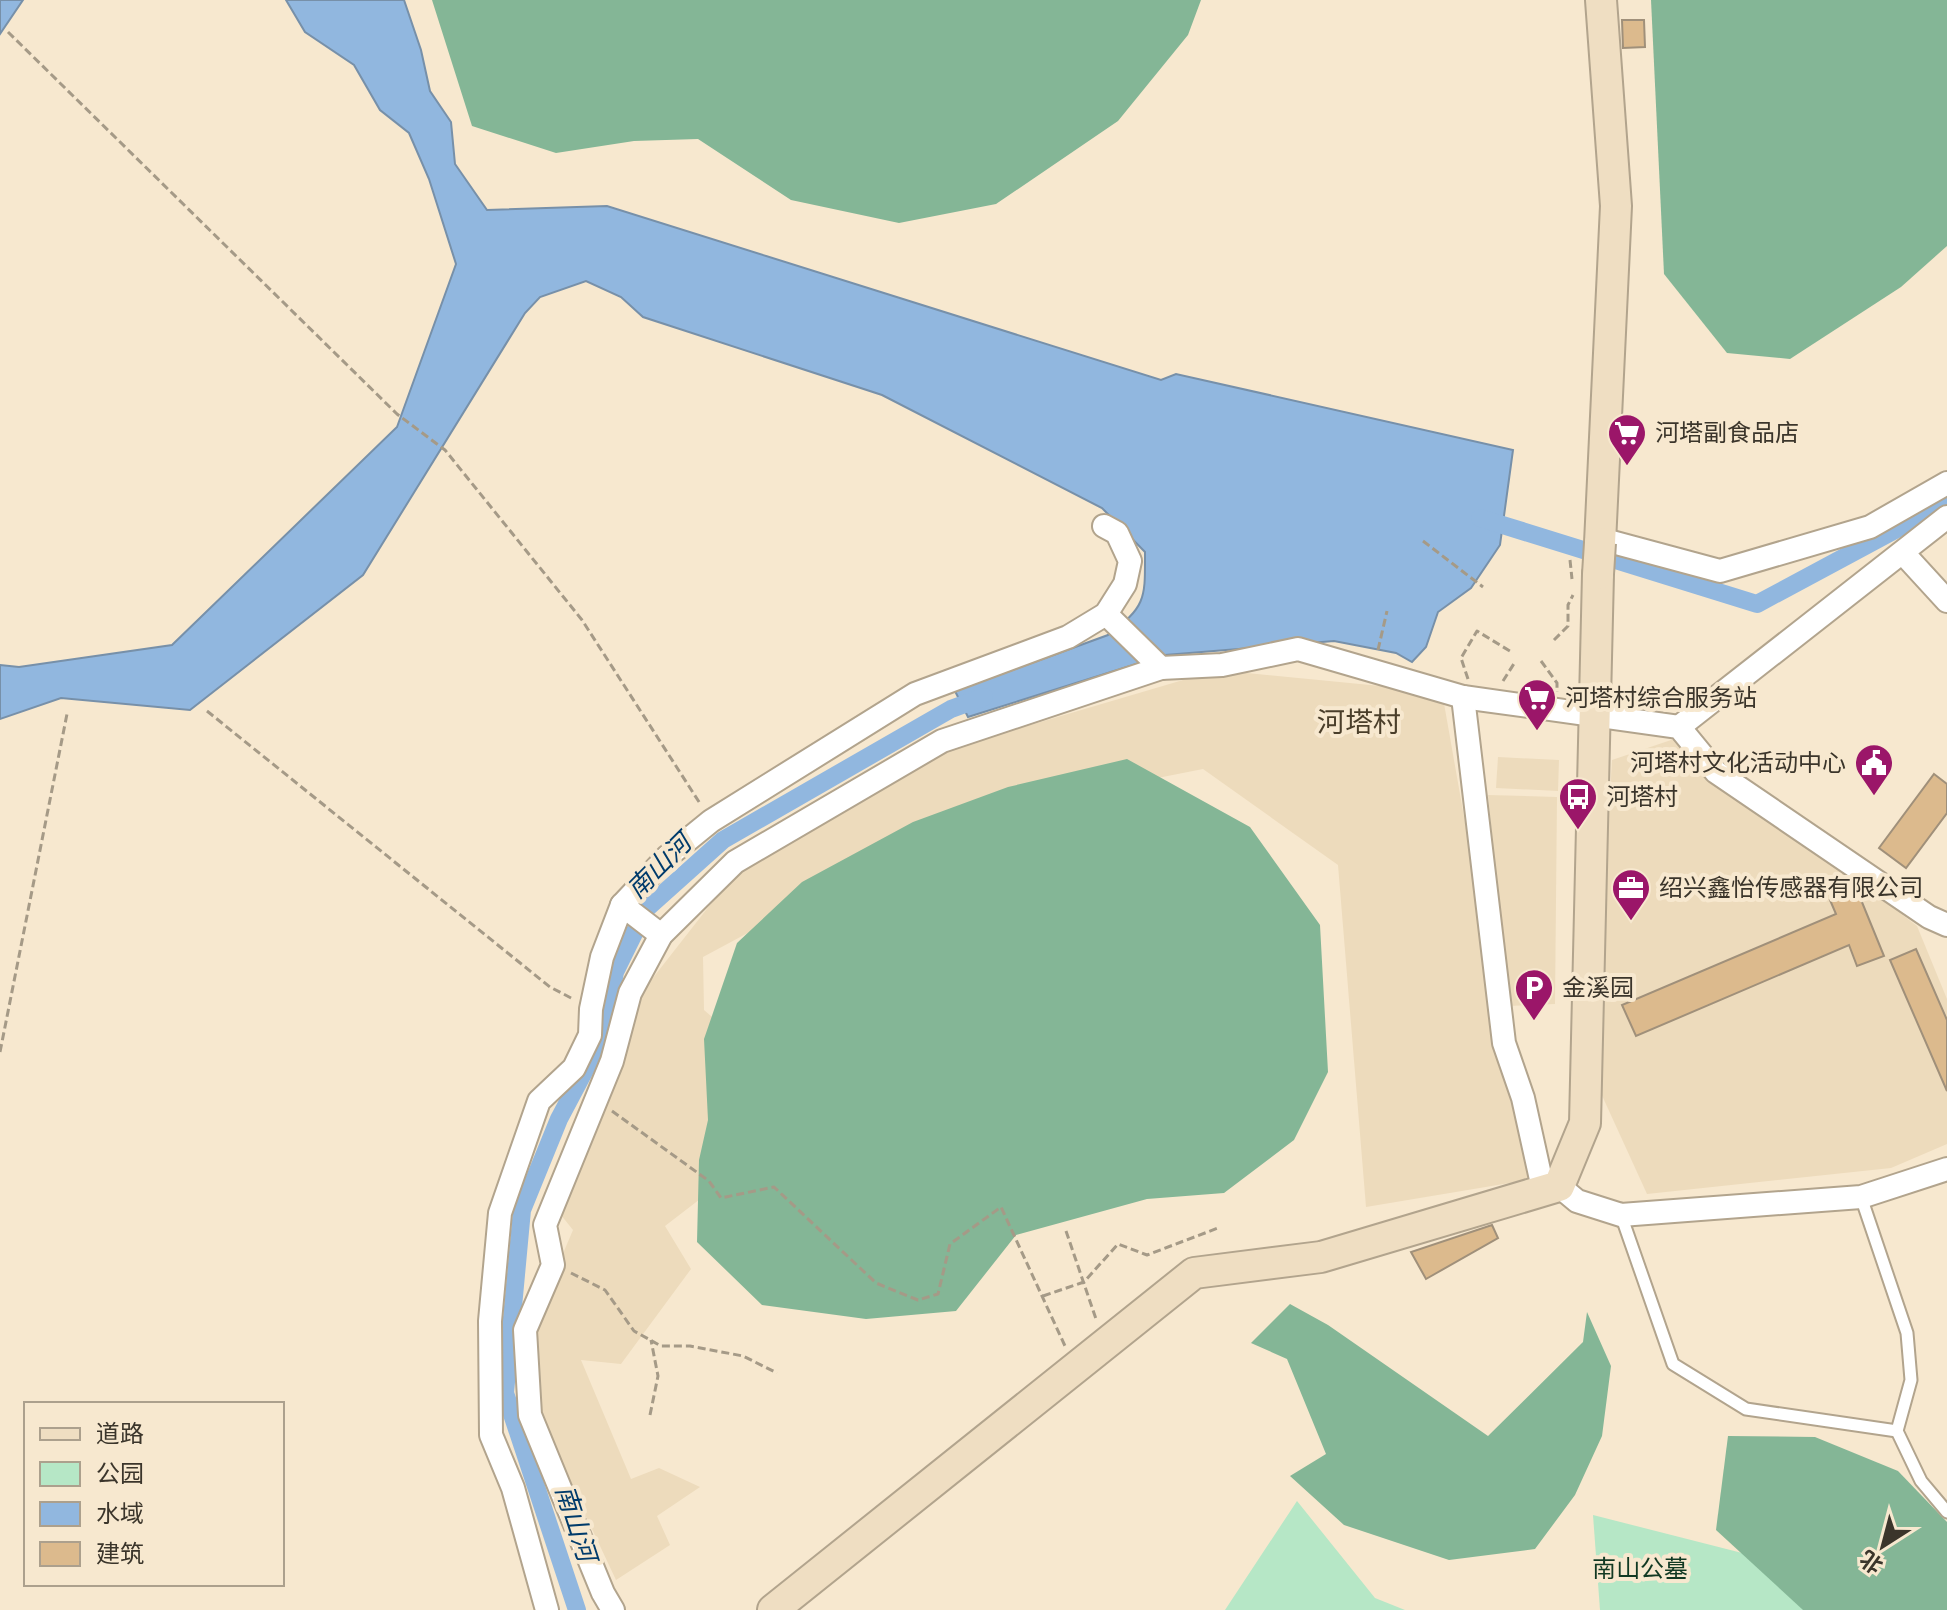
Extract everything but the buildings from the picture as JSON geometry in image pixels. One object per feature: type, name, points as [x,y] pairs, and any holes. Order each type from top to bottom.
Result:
[{"type":"street","points":[[1551,1190],[1585,1123],[1594,718],[1585,578],[1601,541],[1616,206],[1601,0]]},
{"type":"street","points":[[1601,541],[1720,571],[1870,527],[1947,483]]},
{"type":"street","points":[[613,1610],[603,1593],[530,1415],[525,1330],[553,1265],[545,1225],[612,1061],[630,993],[661,935],[735,862],[942,741],[1161,668],[1222,665],[1298,649],[1468,698],[1557,709],[1594,718],[1679,727],[1947,517]]},
{"type":"street","points":[[547,1610],[513,1488],[491,1435],[490,1321],[500,1213],[539,1101],[574,1068],[590,1035],[591,1009],[602,957],[622,905],[668,856],[711,821],[915,694],[1068,637],[1106,614],[1125,584],[1130,561],[1117,533],[1104,526]]},
{"type":"street","points":[[1870,527],[1895,560],[1947,601]]},
{"type":"street","points":[[1106,614],[1161,668]]},
{"type":"street","points":[[1468,698],[1504,1043],[1551,1190]]},
{"type":"street","points":[[1679,727],[1716,772],[1822,847],[1929,917],[1947,925]]},
{"type":"street","points":[[622,905],[661,935]]},
{"type":"street","points":[[773,1610],[1194,1273],[1321,1257],[1551,1190],[1621,1215],[1861,1197],[1947,1169]]},
{"type":"street","points":[[490,1321],[525,1330]]},
{"type":"lane","points":[[1861,1197],[1907,1333],[1911,1380],[1897,1431],[1921,1481],[1947,1512]]},
{"type":"lane","points":[[1621,1215],[1673,1364],[1746,1409],[1897,1431]]},
{"type":"path","points":[[8,32],[397,414],[445,450],[582,620],[711,821]]},
{"type":"path","points":[[1423,541],[1483,587]]},
{"type":"path","points":[[1570,560],[1585,578]]},
{"type":"path","points":[[1554,640],[1568,626],[1568,605],[1574,592]]},
{"type":"path","points":[[1373,669],[1387,611]]},
{"type":"path","points":[[1468,698],[1461,658],[1477,631],[1513,653]]},
{"type":"path","points":[[1541,661],[1557,683],[1557,709]]},
{"type":"path","points":[[207,711],[550,987],[591,1009]]},
{"type":"path","points":[[0,1052],[67,714]]},
{"type":"path","points":[[596,1100],[709,1181],[721,1198],[774,1187],[876,1283],[918,1300],[938,1294],[950,1244],[1001,1207],[1075,1369]]},
{"type":"path","points":[[1042,1297],[1084,1282],[1118,1244],[1147,1255],[1218,1228]]},
{"type":"path","points":[[1066,1231],[1105,1345]]},
{"type":"path","points":[[553,1265],[605,1290],[634,1331],[661,1346],[690,1346],[743,1356],[777,1373]]},
{"type":"path","points":[[650,1415],[658,1376],[651,1340]]},
{"type":"shaded area","points":[[1217,670],[1442,692],[1528,1180],[1366,1207],[1338,865],[1203,769],[966,816],[703,957],[704,1010],[748,1048],[704,1196],[665,1226],[691,1269],[621,1364],[581,1360],[631,1479],[659,1468],[700,1487],[657,1516],[670,1545],[616,1580],[537,1412],[530,1331],[573,1230],[557,1210],[638,997],[735,873],[942,751]]},
{"type":"shaded area","points":[[1674,739],[1917,926],[1947,999],[1947,1144],[1891,1168],[1647,1194],[1594,1078],[1612,760]]},
{"type":"shaded area","points":[[1498,757],[1559,760],[1558,791],[1496,788]]},
{"type":"shaded area","points":[[1488,795],[1557,797],[1555,1004],[1509,1006]]},
{"type":"green space","points":[[432,0],[1201,0],[1188,35],[1118,121],[996,204],[899,223],[791,200],[698,139],[634,141],[556,153],[472,126]]},
{"type":"green space","points":[[1651,0],[1947,0],[1947,246],[1901,287],[1790,359],[1727,353],[1664,274]]},
{"type":"green space","points":[[1127,759],[1250,827],[1320,925],[1328,1072],[1294,1140],[1224,1193],[1147,1199],[1016,1235],[956,1311],[866,1319],[762,1305],[697,1242],[699,1160],[708,1120],[704,1039],[737,943],[802,882],[913,822],[1008,787]]},
{"type":"green space","points":[[1290,1304],[1328,1325],[1488,1436],[1583,1342],[1587,1312],[1611,1366],[1602,1436],[1575,1495],[1535,1549],[1449,1560],[1344,1525],[1290,1476],[1326,1454],[1287,1359],[1251,1343]]},
{"type":"green space","points":[[1728,1436],[1815,1437],[1898,1471],[1947,1522],[1947,1610],[1803,1610],[1716,1530]]},
{"type":"green space","points":[[1297,1501],[1375,1598],[1405,1610],[1225,1610]]},
{"type":"green space","name":"南山公墓","points":[[1593,1515],[1750,1555],[1878,1610],[1600,1610]]},
{"type":"water","points":[[0,0],[23,0],[0,34]]},
{"type":"water","points":[[286,0],[404,0],[421,50],[430,91],[451,122],[455,164],[487,210],[607,206],[1161,380],[1176,374],[1513,450],[1500,545],[1471,588],[1438,612],[1426,647],[1412,662],[1396,653],[1334,641],[1165,655],[968,717],[955,691],[1108,635],[1130,616],[1144,591],[1145,552],[1102,508],[882,395],[643,317],[621,297],[586,281],[540,297],[525,313],[363,575],[190,710],[61,698],[0,719],[0,665],[19,667],[172,645],[397,427],[456,264],[429,179],[409,133],[380,110],[354,65],[305,32]]},
{"type":"waterway","points":[[1480,518],[1757,604],[1947,502]]},
{"type":"waterway","name":"南山河","points":[[577,1610],[505,1393],[522,1210],[559,1119],[603,1036],[615,972],[646,909],[723,840],[951,709],[984,697]]},
{"type":"place","name":"河塔副食品店","points":[[1627,467]]},
{"type":"place","name":"河塔村综合服务站","points":[[1537,732]]},
{"type":"place","name":"河塔村文化活动中心","points":[[1874,797]]},
{"type":"place","name":"河塔村","points":[[1578,831]]},
{"type":"place","name":"绍兴鑫怡传感器有限公司","points":[[1631,922]]},
{"type":"place","name":"金溪园","points":[[1534,1022]]},
{"type":"district","name":"河塔村","points":[[1359,722]]}]
